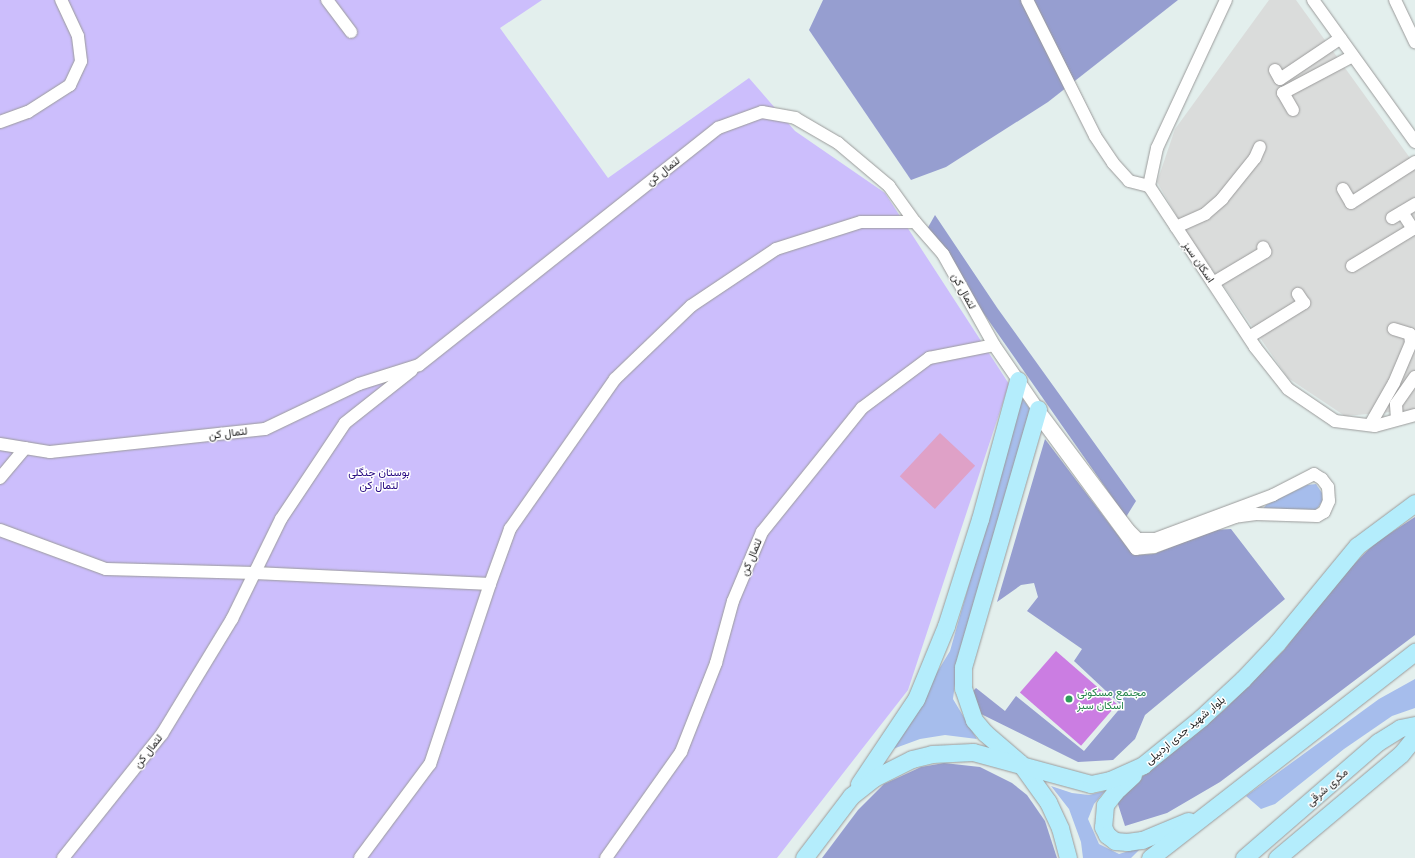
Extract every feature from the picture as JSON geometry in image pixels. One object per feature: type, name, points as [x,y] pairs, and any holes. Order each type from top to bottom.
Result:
[{"type":"main road","points":[[851,796],[916,699],[946,626],[978,527],[1018,380]]},
{"type":"main road","points":[[1038,412],[963,667],[963,688],[974,720],[985,733],[1020,763],[1053,812],[1068,858]]},
{"type":"main road","name":"بلوار شهید جدی اردبیلی","points":[[804,858],[851,796],[893,766],[932,754],[973,752],[1020,763],[1072,781],[1091,784],[1110,780],[1144,765],[1191,727],[1243,679],[1277,643],[1337,567],[1357,546],[1415,503]]},
{"type":"main road","points":[[1150,858],[1200,817],[1415,652]]},
{"type":"main road","points":[[1364,692],[1415,662]]},
{"type":"main road","name":"مکری شرقی","points":[[1244,858],[1378,742],[1400,728],[1415,725]]},
{"type":"main road","name":"مکری شرقی","points":[[1277,858],[1401,754],[1415,737]]},
{"type":"main road","points":[[1144,765],[1115,792],[1105,805],[1103,827],[1107,835],[1115,841],[1127,842],[1142,840],[1200,817]]},
{"type":"street","points":[[0,122],[28,112],[70,85],[81,60],[78,36],[61,0]]},
{"type":"street","points":[[327,0],[352,32]]},
{"type":"street","points":[[1026,0],[1095,136],[1113,163],[1129,181],[1149,186],[1157,148],[1226,0]]},
{"type":"street","points":[[1313,0],[1415,142]]},
{"type":"street","points":[[1395,0],[1415,42]]},
{"type":"street","points":[[1275,70],[1280,78],[1341,38]]},
{"type":"street","points":[[1293,110],[1283,93],[1353,56]]},
{"type":"street","name":"لتمال کن","points":[[63,858],[162,734],[232,619],[281,519],[345,423],[718,128],[762,112],[796,118],[838,143],[889,186],[915,222],[943,254],[994,345],[1038,412]]},
{"type":"street","points":[[1176,227],[1204,214],[1222,199],[1255,158],[1260,147]]},
{"type":"street","points":[[1343,189],[1351,203],[1415,162]]},
{"type":"street","name":"اسکان سبز","points":[[1149,186],[1249,337],[1288,389],[1335,421],[1370,425],[1415,415]]},
{"type":"street","points":[[1352,266],[1413,229],[1397,215],[1415,204]]},
{"type":"street","points":[[360,858],[430,764],[490,584],[510,529],[614,379],[691,306],[776,248],[861,222],[915,222]]},
{"type":"street","points":[[1213,283],[1265,252],[1263,247]]},
{"type":"street","points":[[1249,337],[1304,303],[1298,294]]},
{"type":"street","points":[[1370,425],[1394,383],[1411,343],[1410,334],[1394,329]]},
{"type":"street","name":"لتمال کن","points":[[606,858],[681,752],[716,663],[733,600],[762,532],[862,408],[929,358],[994,345]]},
{"type":"street","name":"لتمال کن","points":[[0,444],[50,452],[265,429],[359,384],[419,365]]},
{"type":"street","points":[[1398,419],[1396,404],[1415,377]]},
{"type":"street","points":[[1038,412],[1138,539],[1155,539],[1273,495],[1314,474],[1322,479],[1328,487],[1329,501],[1324,512],[1317,516],[1256,514],[1236,517],[1154,547],[1136,549],[1038,412]]},
{"type":"street","points":[[0,478],[25,448]]},
{"type":"street","points":[[0,530],[106,569],[255,573],[490,584]]},
{"type":"shaded area","points":[[823,0],[1178,0],[1048,102],[946,167],[911,180],[809,30]]},
{"type":"shaded area","points":[[1269,0],[1296,0],[1415,165],[1415,410],[1345,416],[1288,378],[1186,232],[1157,182],[1175,129]]},
{"type":"shaded area","points":[[935,215],[998,309],[1136,501],[1126,517],[926,231]]},
{"type":"shaded area","points":[[1022,398],[1030,409],[959,653],[953,699],[977,739],[945,735],[920,739],[890,750],[950,651]]},
{"type":"shaded area","points":[[940,433],[975,466],[935,509],[900,476]]},
{"type":"shaded area","points":[[1045,439],[1133,555],[1154,554],[1213,530],[1231,529],[1285,599],[1145,715],[1135,739],[1113,760],[1078,762],[981,714],[973,691],[976,688],[1005,711],[1016,696],[1084,751],[1122,706],[1074,661],[1082,649],[1027,611],[1038,597],[1034,583],[1021,585],[997,602]]},
{"type":"shaded area","points":[[1316,484],[1322,493],[1322,502],[1316,510],[1303,512],[1263,509],[1266,505],[1307,485]]},
{"type":"shaded area","points":[[1415,517],[1415,635],[1220,782],[1167,813],[1125,826],[1116,798],[1224,710],[1284,650],[1335,583],[1375,543]]},
{"type":"shaded area","name":"مجتمع مسکونی اسکان سبز","points":[[1056,651],[1117,704],[1081,746],[1020,693]]},
{"type":"shaded area","points":[[1415,679],[1415,708],[1392,716],[1344,749],[1275,804],[1261,809],[1246,796],[1379,699]]},
{"type":"shaded area","points":[[944,763],[980,767],[1012,783],[1027,795],[1045,821],[1057,858],[822,858],[858,810],[884,784],[921,767]]},
{"type":"shaded area","points":[[1051,786],[1072,793],[1089,795],[1105,791],[1094,804],[1088,819],[1099,844],[1119,854],[1142,847],[1131,858],[1083,858],[1081,842],[1069,809]]},
{"type":"green space","name":"بوستان جنگلی لتمال کن","points":[[0,0],[542,0],[500,28],[608,178],[749,78],[795,131],[885,193],[1009,384],[908,690],[777,858],[0,858]]},
{"type":"place","name":"مجتمع مسکونی اسکان سبز","points":[[1069,699]]}]
